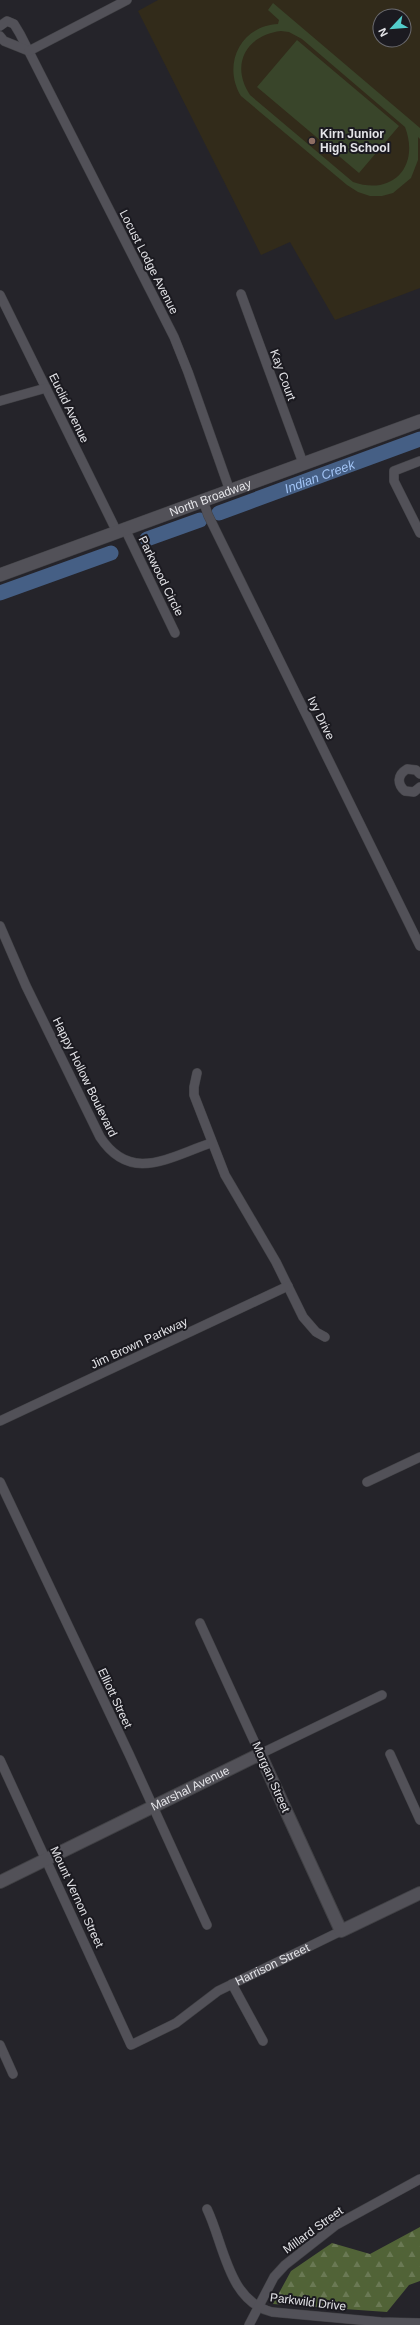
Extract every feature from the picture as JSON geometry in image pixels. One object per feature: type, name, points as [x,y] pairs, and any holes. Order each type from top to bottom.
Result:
[{"type":"main road","name":"North Broadway","points":[[0,575],[420,421]]},
{"type":"street","points":[[0,36],[4,40],[29,51],[127,0]]},
{"type":"street","name":"Locust Lodge Avenue","points":[[0,26],[7,22],[14,24],[177,344],[230,491]]},
{"type":"street","name":"Kay Court","points":[[240,294],[303,464]]},
{"type":"street","name":"Euclid Avenue","points":[[0,295],[46,388],[121,530]]},
{"type":"street","points":[[0,401],[46,388]]},
{"type":"street","points":[[420,461],[394,471],[394,481],[420,532]]},
{"type":"street","name":"Ivy Drive","points":[[203,500],[210,518],[420,946]]},
{"type":"street","name":"Parkwood Circle","points":[[121,530],[175,633]]},
{"type":"street","points":[[419,790],[414,792],[405,791],[399,780],[400,775],[407,769],[416,770],[420,774]]},
{"type":"street","name":"Happy Hollow Boulevard","points":[[0,926],[26,986],[100,1137],[112,1154],[129,1163],[147,1164],[211,1143]]},
{"type":"street","points":[[197,1073],[194,1095],[211,1143],[225,1175],[267,1246],[306,1321],[316,1332],[325,1337]]},
{"type":"street","name":"Jim Brown Parkway","points":[[0,1421],[288,1286]]},
{"type":"street","points":[[367,1482],[420,1457]]},
{"type":"street","name":"Elliott Street","points":[[0,1482],[153,1807],[207,1926]]},
{"type":"street","name":"Morgan Street","points":[[200,1623],[341,1931]]},
{"type":"street","name":"Marshal Avenue","points":[[0,1882],[382,1695]]},
{"type":"street","points":[[390,1754],[420,1820]]},
{"type":"street","name":"Mount Vernon Street","points":[[0,1760],[131,2045]]},
{"type":"street","name":"Harrison Street","points":[[131,2045],[176,2023],[209,1996],[420,1893]]},
{"type":"street","points":[[232,1984],[263,2041]]},
{"type":"street","points":[[0,2045],[13,2074]]},
{"type":"street","name":"Millard Street","points":[[249,2325],[274,2277],[285,2265],[341,2222],[420,2179]]},
{"type":"street","name":"Parkwild Drive","points":[[207,2210],[235,2281],[243,2294],[259,2307],[272,2312],[361,2321],[420,2323]]},
{"type":"shaded area","name":"Kirn Junior High School","points":[[158,0],[420,0],[420,288],[335,320],[290,242],[261,255],[138,11]]},
{"type":"green space","points":[[273,3],[420,128],[420,139],[418,137],[418,160],[411,178],[393,193],[382,196],[370,196],[358,192],[347,185],[241,96],[233,72],[234,60],[238,49],[245,39],[265,26],[278,24],[279,20],[268,10]],"holes":[[[281,31],[289,32],[302,39],[405,127],[409,141],[409,154],[406,165],[400,174],[391,181],[380,185],[367,185],[353,182],[250,95],[244,84],[241,73],[245,53],[259,38]]]},
{"type":"green space","points":[[297,40],[399,126],[359,173],[257,87]]},
{"type":"green space","points":[[420,2227],[420,2281],[409,2285],[387,2312],[273,2304],[291,2271],[332,2243],[370,2254]]},
{"type":"waterway","name":"Indian Creek","points":[[219,513],[420,439]]},
{"type":"waterway","name":"Indian Creek","points":[[147,539],[200,520]]},
{"type":"waterway","name":"Indian Creek","points":[[0,593],[111,553]]},
{"type":"place","name":"Kirn Junior High School","points":[[312,141]]}]
